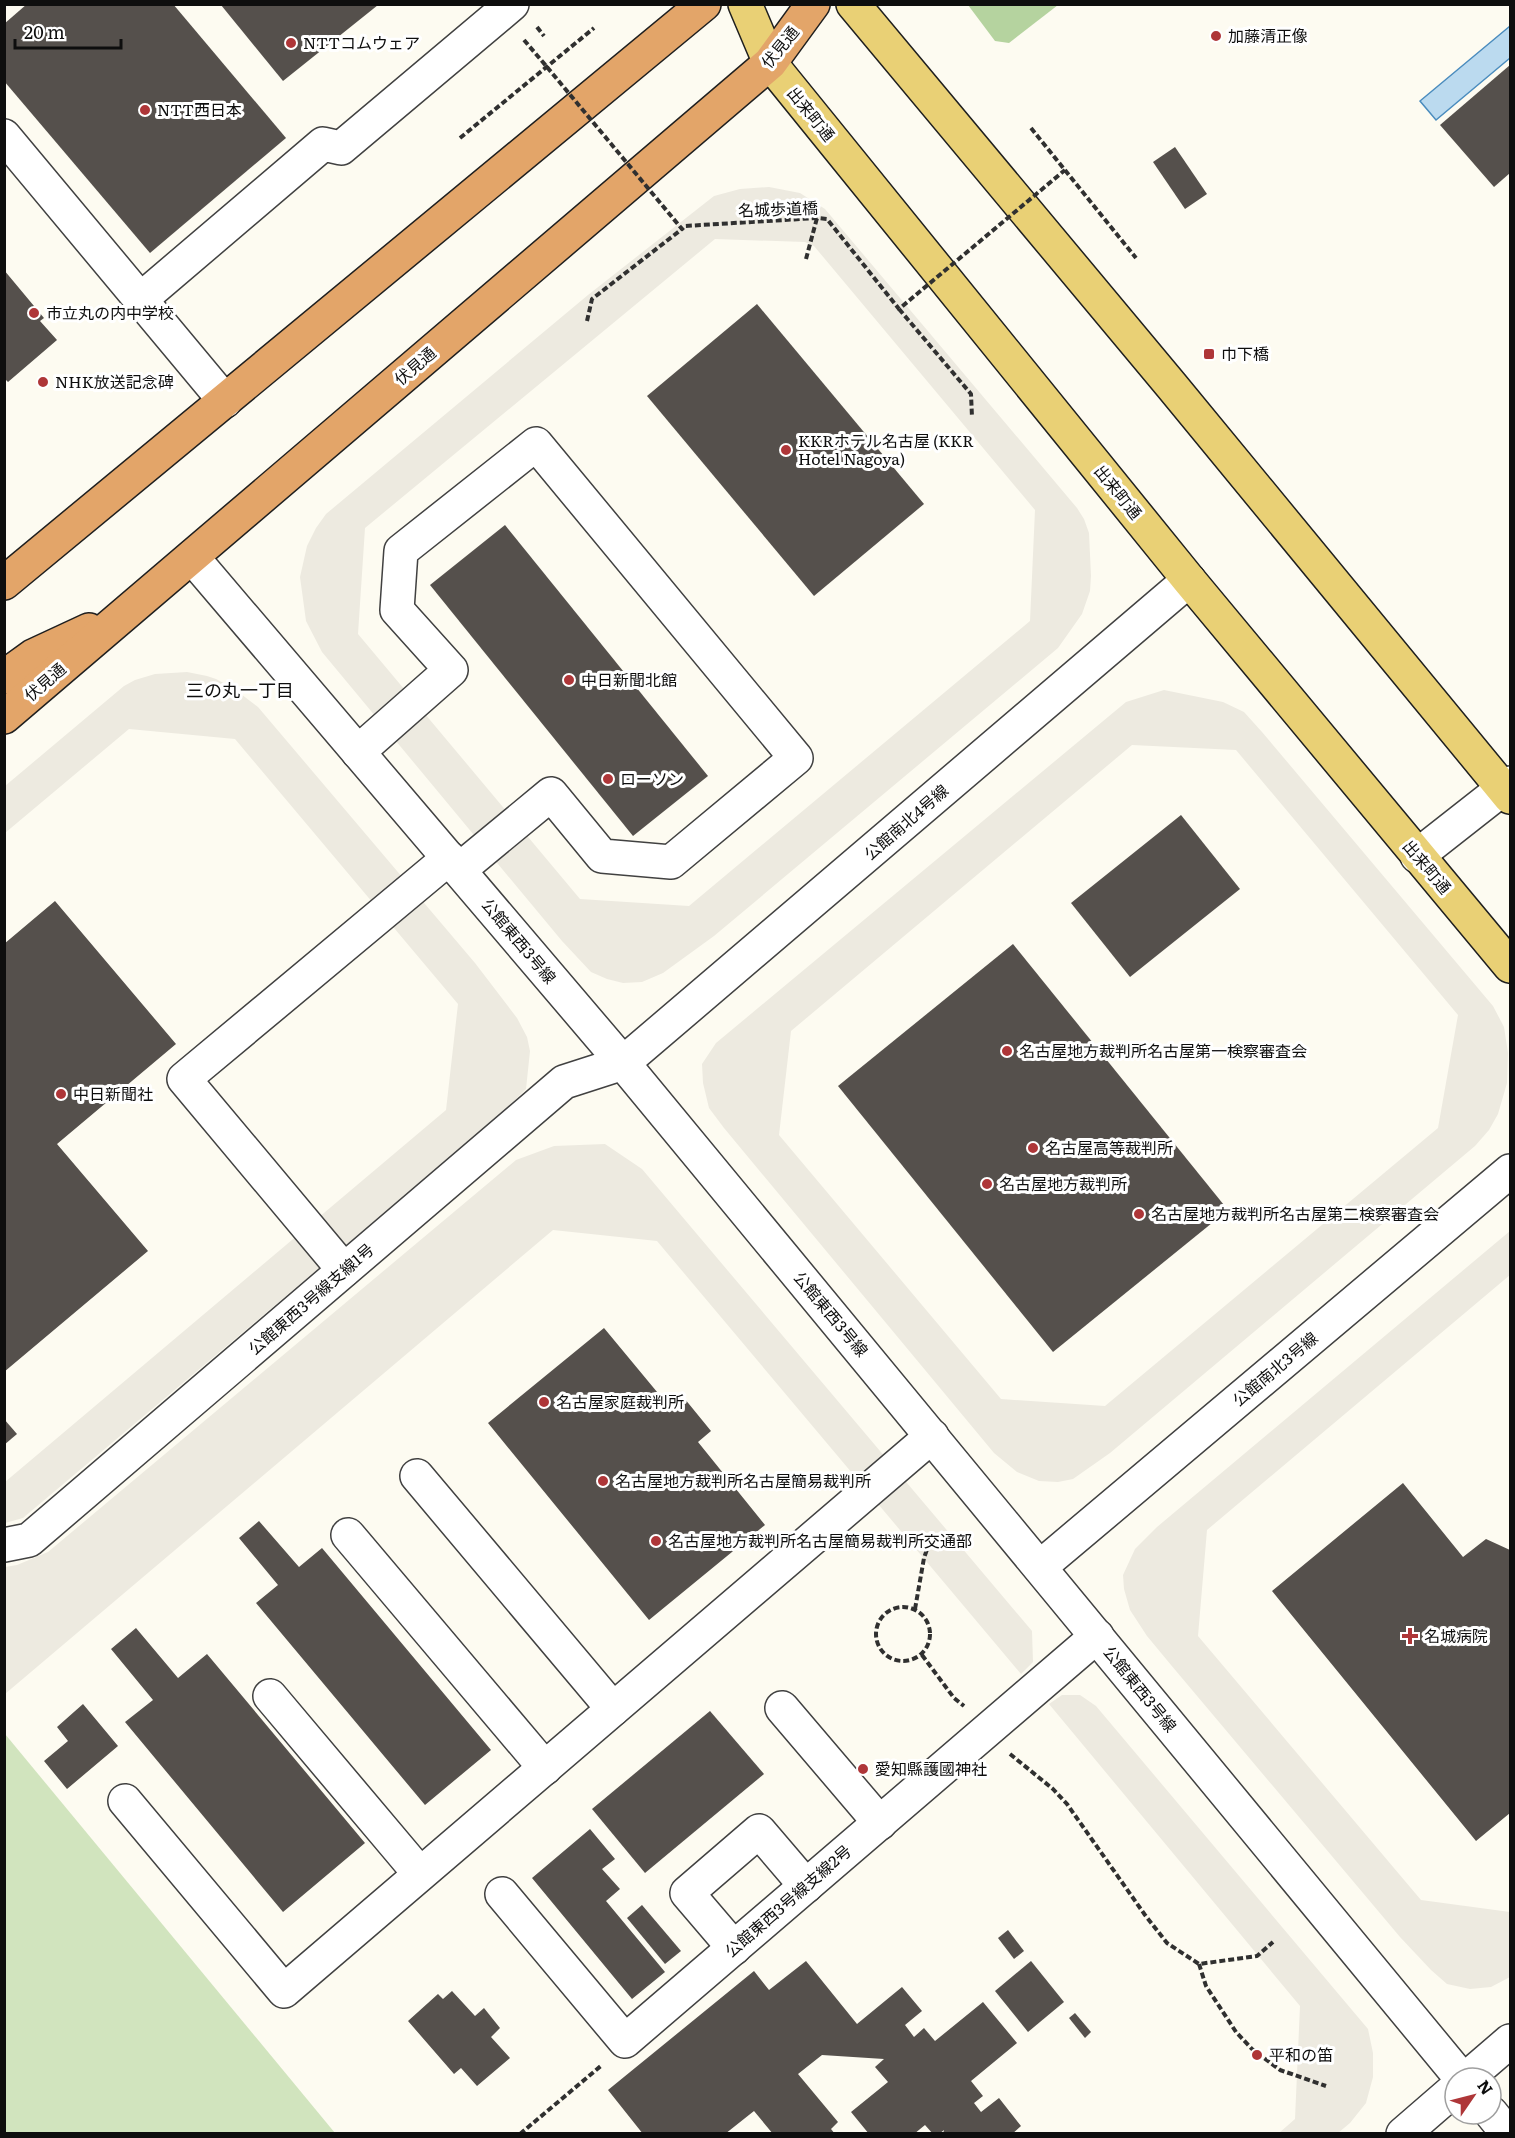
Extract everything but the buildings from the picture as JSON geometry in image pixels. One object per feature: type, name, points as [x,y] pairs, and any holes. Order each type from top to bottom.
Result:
[{"type":"highway","points":[[4,583],[704,4]]},
{"type":"highway","name":"伏見通","points":[[4,717],[770,63],[813,4]]},
{"type":"highway","points":[[4,677],[33,656],[124,614]]},
{"type":"main road","name":"出来町通","points":[[745,4],[770,63],[1189,580],[1510,966]]},
{"type":"main road","points":[[853,4],[1508,789]]},
{"type":"street","points":[[140,300],[322,144],[341,148],[512,4]]},
{"type":"street","points":[[4,136],[225,400]]},
{"type":"street","points":[[344,1270],[184,1079],[454,864],[551,794],[602,856],[671,862],[796,758],[536,444],[401,551],[397,610],[451,670],[358,752]]},
{"type":"street","name":"公館東西3号線","points":[[192,557],[624,1063],[1451,2066]]},
{"type":"street","name":"公館南北4号線","points":[[624,1063],[1189,580]]},
{"type":"street","points":[[1417,856],[1508,789]]},
{"type":"street","name":"公館東西3号線支線1号","points":[[4,1545],[29,1540],[564,1082],[624,1063]]},
{"type":"street","name":"公館南北3号線","points":[[1040,1567],[1510,1171]]},
{"type":"street","points":[[124,1801],[285,1991],[932,1436]]},
{"type":"street","points":[[417,1476],[614,1709]]},
{"type":"street","points":[[348,1535],[545,1768]]},
{"type":"street","name":"公館東西3号線支線2号","points":[[625,2041],[1097,1636]]},
{"type":"street","points":[[270,1696],[420,1874]]},
{"type":"street","points":[[782,1708],[880,1823]]},
{"type":"street","points":[[734,1948],[687,1893],[759,1831],[806,1886]]},
{"type":"street","points":[[502,1894],[625,2041]]},
{"type":"street","points":[[1481,2066],[1510,2041]]},
{"type":"street","points":[[1403,2133],[1443,2099]]},
{"type":"path","points":[[460,138],[594,28]]},
{"type":"path","points":[[523,38],[682,229],[592,299],[587,321]]},
{"type":"path","points":[[1031,128],[1136,258]]},
{"type":"path","points":[[899,309],[1065,170]]},
{"type":"path","points":[[806,259],[817,218]]},
{"type":"path","name":"名城歩道橋","points":[[682,229],[686,226],[827,219],[971,394],[972,417]]},
{"type":"path","points":[[915,1609],[924,1558],[931,1538]]},
{"type":"path","points":[[906,1607],[915,1609],[928,1622],[931,1630],[930,1639],[922,1655],[915,1660],[897,1661],[888,1657],[877,1643],[877,1625],[889,1611],[906,1607]]},
{"type":"path","points":[[922,1655],[954,1698],[973,1713],[1000,1746],[1053,1789],[1067,1804],[1167,1943],[1199,1964],[1206,1986],[1236,2032],[1252,2049],[1280,2070],[1326,2086]]},
{"type":"path","points":[[1199,1964],[1257,1956],[1273,1942]]},
{"type":"path","points":[[520,2133],[620,2050],[625,2041]]},
{"type":"green space","points":[[968,5],[1058,5],[1009,43],[995,41]]},
{"type":"green space","points":[[5,1734],[335,2133],[5,2133]]},
{"type":"shaded area","points":[[769,187],[800,193],[825,209],[1077,508],[1089,533],[1090,591],[1082,614],[1058,648],[714,936],[663,973],[642,982],[623,983],[591,972],[562,941],[322,652],[306,621],[300,577],[307,546],[326,514],[588,295],[714,196],[740,189]],"holes":[[[715,239],[805,242],[814,246],[1035,510],[1030,621],[689,906],[580,899],[358,634],[365,528]]]},
{"type":"shaded area","points":[[187,672],[216,679],[233,688],[258,707],[475,963],[517,1018],[527,1037],[530,1051],[526,1089],[499,1116],[23,1518],[5,1523],[5,1482],[446,1110],[458,1004],[235,739],[129,729],[5,833],[5,786],[124,686],[155,674]]},
{"type":"shaded area","points":[[1164,690],[1223,702],[1244,712],[1493,1006],[1504,1027],[1508,1053],[1507,1083],[1498,1114],[1489,1130],[1475,1146],[1110,1453],[1073,1479],[1058,1482],[1039,1481],[1017,1472],[994,1453],[724,1128],[709,1108],[703,1083],[702,1064],[716,1043],[1126,702]],"holes":[[[1132,745],[1236,750],[1458,1015],[1438,1128],[1105,1406],[1001,1399],[779,1135],[791,1031]]]},
{"type":"shaded area","points":[[605,1144],[642,1169],[1032,1631],[1033,1662],[1021,1674],[657,1241],[553,1230],[5,1694],[5,1567],[17,1565],[48,1552],[516,1160],[554,1146]]},
{"type":"shaded area","points":[[1510,1231],[1510,1275],[1207,1530],[1198,1636],[1421,1900],[1510,1912],[1510,1977],[1491,1987],[1470,1989],[1447,1984],[1400,1937],[1171,1665],[1147,1636],[1130,1610],[1123,1575],[1135,1549],[1157,1527]]},
{"type":"shaded area","points":[[1062,1695],[1080,1695],[1096,1706],[1368,2029],[1373,2053],[1373,2077],[1366,2103],[1350,2123],[1338,2133],[1279,2133],[1295,2119],[1300,2006],[1049,1704]]},
{"type":"water","points":[[1510,26],[1510,58],[1436,120],[1420,101]]},
{"type":"place","name":"加藤清正像","points":[[1216,36]]},
{"type":"place","name":"NTTコムウェア","points":[[291,43]]},
{"type":"place","name":"NTT西日本","points":[[145,110]]},
{"type":"place","name":"市立丸の内中学校","points":[[34,313]]},
{"type":"place","name":"巾下橋","points":[[1209,354]]},
{"type":"place","name":"NHK放送記念碑","points":[[43,382]]},
{"type":"place","name":"KKRホテル名古屋 (KKR Hotel Nagoya)","points":[[786,450]]},
{"type":"place","name":"中日新聞北館","points":[[569,680]]},
{"type":"place","name":"ローソン","points":[[608,779]]},
{"type":"place","name":"名古屋地方裁判所名古屋第一検察審査会","points":[[1007,1051]]},
{"type":"place","name":"中日新聞社","points":[[61,1094]]},
{"type":"place","name":"名古屋高等裁判所","points":[[1033,1148]]},
{"type":"place","name":"名古屋地方裁判所","points":[[987,1184]]},
{"type":"place","name":"名古屋地方裁判所名古屋第二検察審査会","points":[[1139,1214]]},
{"type":"place","name":"名古屋家庭裁判所","points":[[544,1402]]},
{"type":"place","name":"名古屋地方裁判所名古屋簡易裁判所","points":[[603,1481]]},
{"type":"place","name":"名古屋地方裁判所名古屋簡易裁判所交通部","points":[[656,1541]]},
{"type":"place","name":"名城病院","points":[[1410,1636]]},
{"type":"place","name":"愛知縣護國神社","points":[[863,1769]]},
{"type":"place","name":"平和の笛","points":[[1257,2055]]},
{"type":"district","name":"三の丸一丁目","points":[[240,691]]}]
